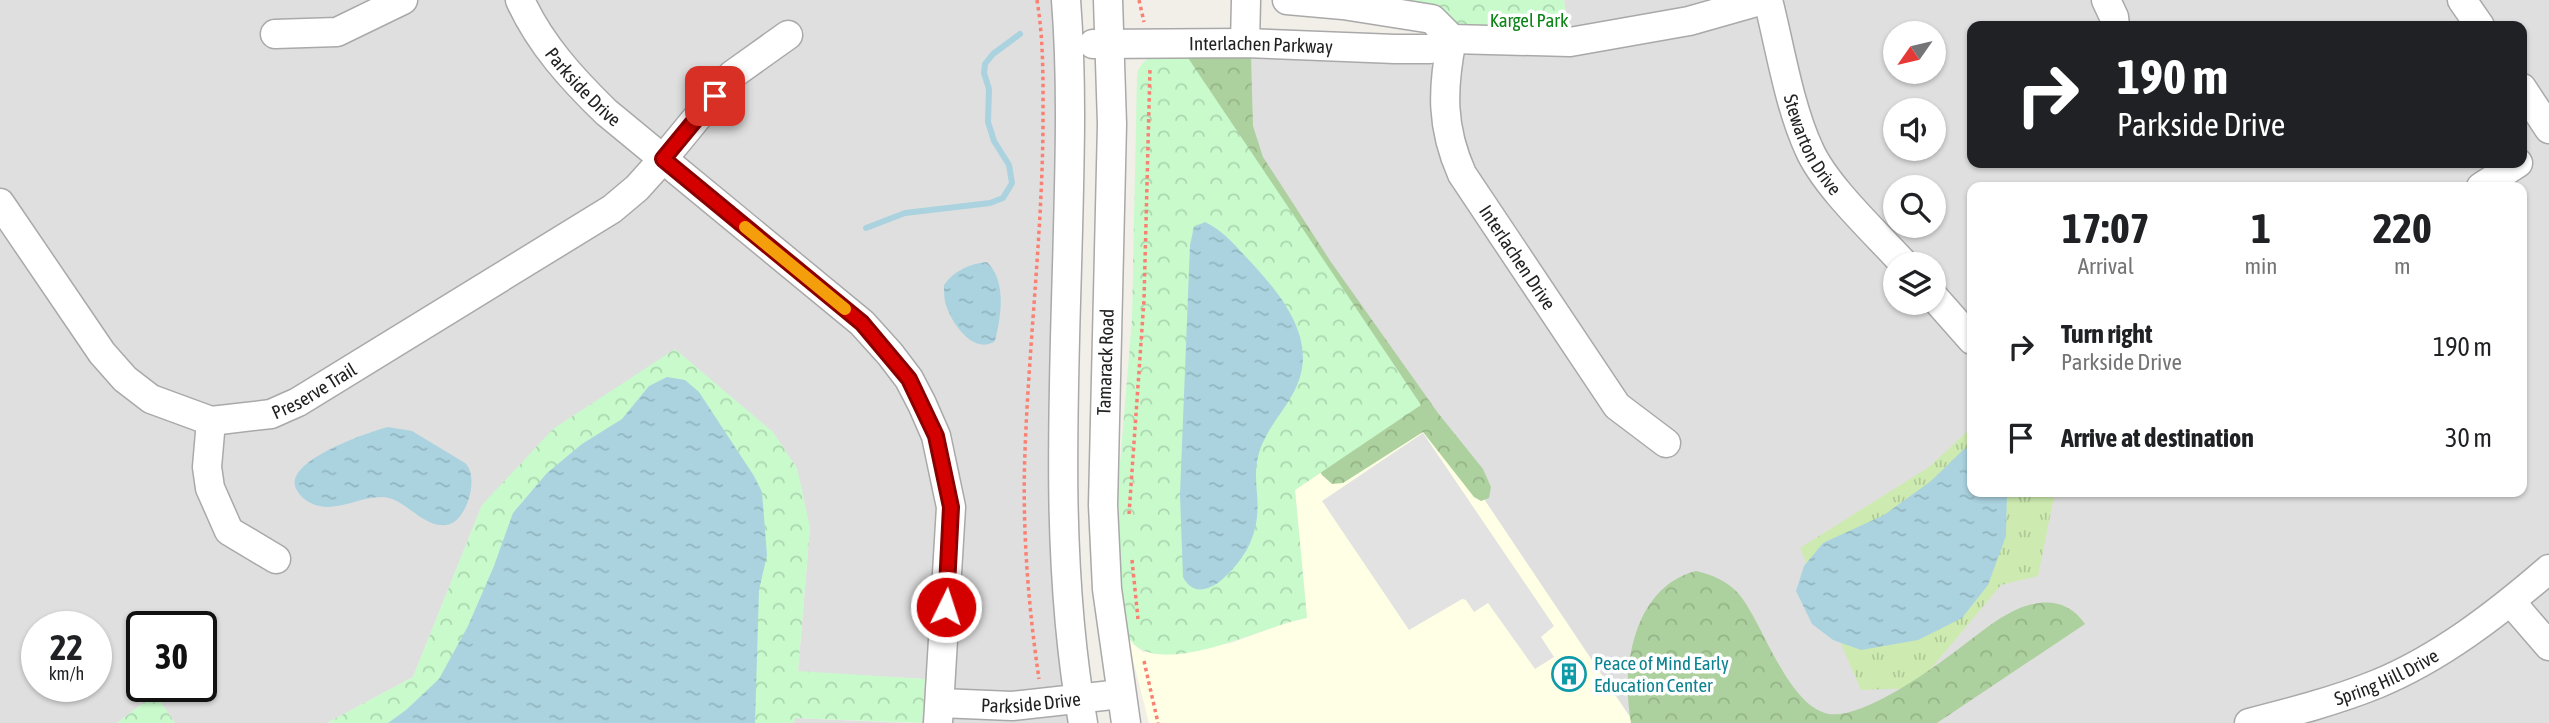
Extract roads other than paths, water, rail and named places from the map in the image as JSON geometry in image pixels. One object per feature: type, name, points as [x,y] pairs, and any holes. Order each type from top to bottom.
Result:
[{"type":"street","points":[[275,34],[337,32],[403,0]]},
{"type":"street","name":"Parkside Drive","points":[[520,0],[551,52],[576,83],[606,113],[862,323],[909,379],[936,436],[951,507],[939,713],[1042,702],[1081,711],[1121,694]]},
{"type":"street","name":"Tamarack Road","points":[[1066,0],[1070,44],[1062,505],[1066,572],[1081,711]]},
{"type":"street","name":"Tamarack Road","points":[[1108,0],[1112,124],[1103,505],[1107,589],[1126,723]]},
{"type":"street","points":[[1245,43],[1246,0]]},
{"type":"street","points":[[1287,0],[1343,5],[1432,19],[1452,39]]},
{"type":"street","name":"Interlachen Parkway","points":[[1070,44],[1245,43],[1430,49],[1452,39],[1570,42],[1689,21],[1765,0]]},
{"type":"street","name":"Stewarton Drive","points":[[1765,0],[1809,151],[1835,188],[1893,252]]},
{"type":"street","points":[[2106,0],[2114,21]]},
{"type":"street","points":[[2462,0],[2477,21]]},
{"type":"street","points":[[663,159],[732,75],[788,35]]},
{"type":"street","name":"Interlachen Drive","points":[[1452,39],[1444,79],[1445,121],[1452,152],[1462,174],[1617,406],[1666,443]]},
{"type":"street","points":[[2527,96],[2549,129]]},
{"type":"street","points":[[2527,156],[2549,142]]},
{"type":"street","name":"Preserve Trail","points":[[0,203],[102,353],[125,379],[151,399],[211,421],[271,414],[298,402],[612,209],[638,188],[663,159]]},
{"type":"street","points":[[2488,182],[2510,168]]},
{"type":"street","points":[[1946,311],[1967,334]]},
{"type":"street","points":[[211,421],[207,467],[210,488],[229,531],[276,559]]},
{"type":"street","name":"Spring Hill Drive","points":[[2249,723],[2320,704],[2378,684],[2470,632],[2511,602],[2549,569]]},
{"type":"street","points":[[2511,602],[2549,646]]},
{"type":"water","points":[[1205,222],[1232,242],[1280,296],[1297,327],[1303,360],[1296,388],[1261,446],[1256,466],[1256,526],[1249,545],[1225,577],[1208,588],[1197,589],[1191,587],[1183,577],[1180,495],[1190,245],[1194,227]]},
{"type":"water","points":[[987,262],[998,279],[1001,300],[999,321],[995,341],[979,344],[957,327],[945,302],[944,285],[963,269]]},
{"type":"water","points":[[667,377],[685,380],[699,392],[762,492],[767,555],[759,590],[755,723],[388,723],[439,679],[468,626],[513,513],[547,473],[582,444],[622,419],[649,386]]},
{"type":"water","points":[[388,427],[412,431],[465,463],[471,478],[469,498],[460,516],[453,522],[446,525],[431,523],[389,498],[372,498],[328,507],[311,503],[298,492],[295,481],[300,470],[312,460],[345,442]]},
{"type":"water","points":[[1967,448],[1967,497],[2007,497],[2006,536],[1988,585],[1962,618],[1918,640],[1861,650],[1833,640],[1812,624],[1796,591],[1804,566],[1823,543],[1884,515],[1931,481]]},
{"type":"waterway","points":[[866,228],[905,213],[990,203],[1003,198],[1012,183],[1009,165],[994,141],[988,122],[989,89],[984,73],[985,64],[993,54],[1020,34]]},
{"type":"place","name":"Peace of Mind Early Education Center","points":[[1569,674]]},
{"type":"park label","name":"Kargel Park","points":[[1529,20]]}]
